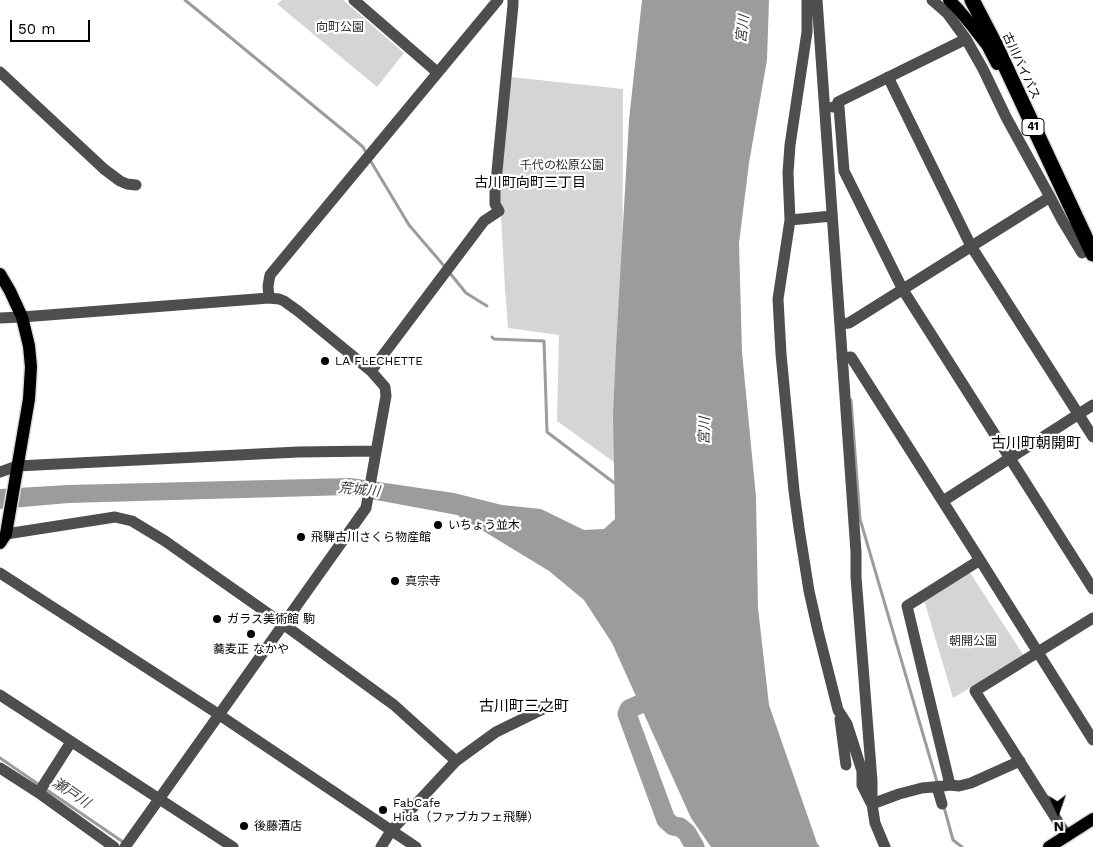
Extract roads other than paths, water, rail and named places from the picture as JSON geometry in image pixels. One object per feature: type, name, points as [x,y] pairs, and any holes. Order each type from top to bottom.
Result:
[{"type":"highway","name":"古川バイパス","points":[[972,0],[995,44],[1033,127],[1087,254]]},
{"type":"main road","points":[[949,0],[987,45],[1033,127]]},
{"type":"main road","points":[[0,274],[22,317],[29,346],[31,367],[29,399],[4,536]]},
{"type":"main road","points":[[1049,847],[1093,819]]},
{"type":"street","points":[[354,0],[437,72]]},
{"type":"street","points":[[268,298],[270,275],[498,0]]},
{"type":"street","points":[[371,371],[484,221],[499,211],[495,204],[495,192],[513,0]]},
{"type":"street","points":[[807,0],[806,32],[790,145],[788,173],[790,220],[778,310],[799,528],[818,632],[838,710],[846,765]]},
{"type":"street","points":[[817,0],[831,108],[844,171],[903,290],[1093,589]]},
{"type":"street","points":[[932,0],[947,13],[966,39],[1062,220],[1087,254]]},
{"type":"street","points":[[885,847],[875,823],[872,804],[872,781],[856,577],[844,324],[832,216],[831,108],[838,102],[966,39]]},
{"type":"street","points":[[0,72],[104,169],[120,181],[136,185]]},
{"type":"street","points":[[888,77],[971,246],[1093,437]]},
{"type":"street","points":[[844,324],[903,290],[1050,197]]},
{"type":"street","points":[[790,220],[832,216]]},
{"type":"street","points":[[0,318],[279,298],[371,371],[385,387],[386,396],[366,508],[127,845]]},
{"type":"street","points":[[846,357],[943,502],[1093,740]]},
{"type":"street","points":[[943,502],[1093,405]]},
{"type":"street","points":[[0,472],[17,468],[298,452],[375,454]]},
{"type":"street","points":[[4,536],[115,517],[132,521],[165,541],[394,705],[456,761]]},
{"type":"street","points":[[950,785],[907,606],[980,560]]},
{"type":"street","points":[[0,573],[416,847]]},
{"type":"street","points":[[1067,836],[975,691],[1093,618]]},
{"type":"street","points":[[0,695],[232,847]]},
{"type":"street","points":[[380,847],[392,831],[456,761],[496,732],[545,708],[556,706]]},
{"type":"street","points":[[838,710],[847,724],[862,772],[862,785],[872,804]]},
{"type":"street","points":[[42,786],[71,742]]},
{"type":"street","points":[[872,804],[922,788],[959,786],[971,783],[1020,761]]},
{"type":"street","points":[[0,768],[114,847]]},
{"type":"street","points":[[937,787],[942,804]]},
{"type":"water","points":[[642,0],[769,0],[767,60],[749,163],[739,243],[742,352],[756,497],[758,608],[769,705],[820,847],[711,847],[691,818],[612,643],[584,600],[549,571],[457,515],[349,495],[69,503],[0,509],[0,489],[68,485],[351,478],[454,493],[502,505],[541,509],[584,530],[604,529],[615,519],[613,415],[616,348],[629,120]]},
{"type":"waterway","points":[[185,0],[349,135],[363,147],[367,154]]},
{"type":"waterway","points":[[370,160],[409,225],[445,267]]},
{"type":"waterway","points":[[449,272],[466,293],[487,306]]},
{"type":"waterway","points":[[492,337],[494,339],[544,341],[547,432],[617,485]]},
{"type":"waterway","points":[[851,400],[860,519],[937,782]]},
{"type":"waterway","points":[[663,694],[629,709],[627,714],[666,820],[687,833],[695,847]]},
{"type":"waterway","name":"瀬戸川","points":[[0,758],[126,844]]},
{"type":"waterway","points":[[944,807],[953,840],[962,847]]},
{"type":"place","name":"LA FLECHETTE","points":[[325,361]]},
{"type":"place","name":"いちょう並木","points":[[438,525]]},
{"type":"place","name":"飛騨古川さくら物産館","points":[[301,537]]},
{"type":"place","name":"真宗寺","points":[[395,581]]},
{"type":"place","name":"ガラス美術館 駒","points":[[217,619]]},
{"type":"place","name":"蕎麦正 なかや","points":[[251,634]]},
{"type":"place","name":"FabCafe Hida（ファブカフェ飛騨）","points":[[383,810]]},
{"type":"place","name":"後藤酒店","points":[[244,826]]},
{"type":"district","name":"古川町向町三丁目","points":[[530,183]]},
{"type":"district","name":"古川町朝開町","points":[[1036,444]]},
{"type":"district","name":"古川町三之町","points":[[524,707]]},
{"type":"park label","name":"向町公園","points":[[340,27]]},
{"type":"park label","name":"千代の松原公園","points":[[562,165]]},
{"type":"park label","name":"朝開公園","points":[[973,641]]},
{"type":"water label","name":"宮川","points":[[743,29]]},
{"type":"water label","name":"宮川","points":[[705,431]]},
{"type":"water label","name":"荒城川","points":[[359,490]]}]
